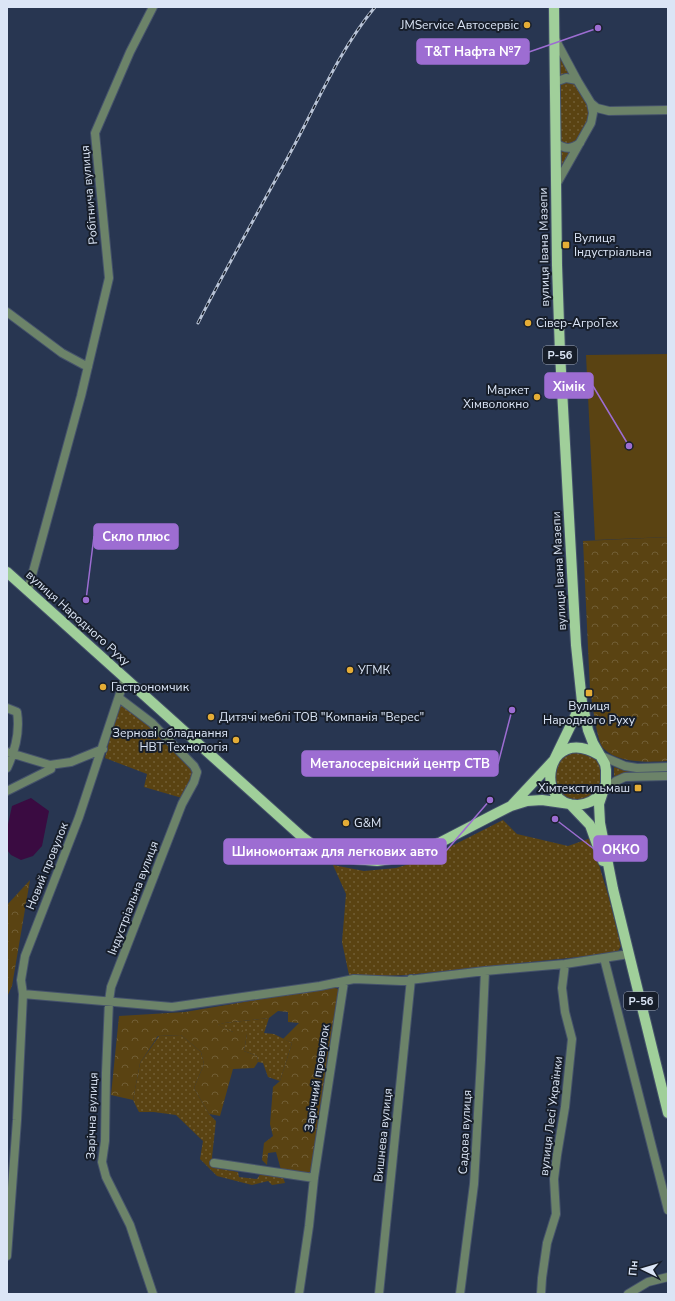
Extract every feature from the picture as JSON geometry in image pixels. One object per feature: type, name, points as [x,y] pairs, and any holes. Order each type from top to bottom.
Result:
[{"type":"main road","name":"вулиця Івана Мазепи","points":[[554,7],[560,353],[576,645],[582,702],[588,730],[599,755]]},
{"type":"main road","name":"вулиця Народного Руху","points":[[7,572],[301,836],[313,845],[330,853],[354,859],[377,861],[405,857],[441,842],[511,806],[527,801],[542,800],[570,804]]},
{"type":"main road","name":"Р-56","points":[[582,702],[550,770],[550,783],[558,797],[570,804],[590,825],[613,889]]},
{"type":"main road","points":[[554,760],[563,752],[572,747],[589,749],[599,755]]},
{"type":"main road","name":"Р-56","points":[[599,755],[605,764],[607,777],[599,804],[600,823],[613,889],[668,1113]]},
{"type":"main road","name":"вулиця Народного Руху","points":[[511,806],[554,760]]},
{"type":"main road","points":[[570,804],[592,802],[604,790]]},
{"type":"street","name":"Робітнича вулиця","points":[[28,590],[81,396],[109,278],[96,133],[130,52],[153,7]]},
{"type":"street","points":[[554,36],[591,103],[593,113],[591,123],[581,143],[556,185]]},
{"type":"street","points":[[555,82],[566,78],[577,80]]},
{"type":"street","points":[[591,103],[598,108],[609,111],[668,110]]},
{"type":"street","points":[[591,123],[597,117],[609,111]]},
{"type":"street","points":[[556,143],[563,148],[574,147],[581,143]]},
{"type":"street","points":[[7,312],[62,353],[88,367]]},
{"type":"street","name":"Новий провулок","points":[[7,1256],[17,1120],[23,994],[21,980],[25,956],[79,817],[103,749],[125,678]]},
{"type":"street","name":"Індустріальна вулиця","points":[[109,1001],[111,987],[182,804],[194,782],[197,772],[194,766],[152,723],[119,698]]},
{"type":"street","points":[[7,708],[17,712],[19,721],[7,768]]},
{"type":"street","points":[[10,752],[50,765],[70,762],[103,749]]},
{"type":"street","points":[[599,755],[625,766],[637,768],[668,767]]},
{"type":"street","points":[[7,791],[51,769],[50,765]]},
{"type":"street","points":[[604,790],[616,781],[625,777],[668,776]]},
{"type":"street","points":[[23,994],[172,1007],[354,980],[401,981],[485,971],[565,964],[629,954]]},
{"type":"street","points":[[604,958],[668,1210]]},
{"type":"street","name":"вулиця Лесі Українки","points":[[541,1294],[547,1243],[556,1214],[554,1179],[565,1107],[572,1039],[565,1012],[562,988],[565,964]]},
{"type":"street","name":"Садова вулиця","points":[[460,1294],[474,1184],[485,971]]},
{"type":"street","name":"Вишнева вулиця","points":[[379,1294],[411,979]]},
{"type":"street","name":"Зарічний провулок","points":[[299,1294],[314,1178],[344,982]]},
{"type":"street","name":"Зарічна вулиця","points":[[109,1001],[105,1141],[102,1162],[106,1177],[130,1225],[152,1294]]},
{"type":"street","points":[[214,1163],[314,1178]]},
{"type":"street","points":[[628,1294],[648,1282],[668,1277]]},
{"type":"green space","points":[[559,53],[570,75],[565,74],[559,76]]},
{"type":"green space","points":[[566,81],[574,83],[585,99],[589,109],[588,121],[582,135],[578,141],[569,146],[561,142],[559,85]]},
{"type":"green space","points":[[561,150],[572,150],[561,170]]},
{"type":"green space","points":[[668,354],[668,537],[595,540],[586,355]]},
{"type":"green space","points":[[668,537],[668,761],[634,761],[617,757],[609,753],[603,748],[599,738],[590,690],[583,541]]},
{"type":"green space","points":[[121,702],[156,731],[191,766],[194,772],[182,798],[144,787],[147,774],[105,758],[116,713]]},
{"type":"green space","points":[[573,752],[583,752],[592,756],[598,762],[601,767],[601,785],[592,796],[583,800],[573,800],[564,796],[558,790],[554,781],[554,771],[558,762],[564,756]]},
{"type":"green space","points":[[614,767],[624,770],[668,769],[668,772],[624,773],[614,777]]},
{"type":"green space","points":[[503,820],[517,834],[568,846],[591,838],[609,898],[621,946],[617,953],[406,975],[352,977],[349,975],[342,942],[346,894],[333,865],[364,871],[396,868],[426,859]]},
{"type":"green space","points":[[30,880],[12,986],[7,997],[7,905]]},
{"type":"green space","points":[[332,987],[338,989],[338,1000],[327,1060],[314,1175],[281,1170],[276,1152],[268,1153],[267,1165],[262,1160],[264,1143],[273,1136],[270,1124],[273,1087],[280,1081],[292,1043],[283,1039],[299,1023],[288,1022],[288,1012],[278,1011],[269,1018],[218,1025],[233,1032],[244,1030],[247,1034],[244,1051],[257,1056],[258,1062],[254,1068],[233,1069],[220,1116],[209,1114],[194,1088],[204,1064],[201,1052],[181,1035],[158,1036],[140,1063],[133,1100],[111,1095],[119,1016],[185,1012]]},
{"type":"green space","points":[[269,1018],[264,1033],[274,1034],[292,1043],[280,1081],[268,1077],[263,1063],[258,1062],[257,1056],[244,1051],[247,1034],[233,1032],[217,1025]]},
{"type":"green space","points":[[181,1035],[201,1052],[204,1064],[194,1088],[209,1114],[216,1121],[212,1157],[215,1168],[238,1172],[239,1177],[257,1179],[261,1173],[282,1174],[285,1183],[272,1185],[268,1181],[252,1185],[217,1176],[200,1159],[203,1141],[176,1115],[154,1112],[139,1112],[133,1100],[140,1063],[159,1036]]},
{"type":"shaded area","points":[[31,798],[49,811],[42,846],[33,856],[21,860],[11,855],[7,850],[7,829],[12,806]]},
{"type":"railway","points":[[198,323],[341,56],[375,7]]},
{"type":"place","name":"JMService Автосервіс","points":[[527,25]]},
{"type":"place","name":"Т&Т Нафта №7","points":[[598,28]]},
{"type":"place","name":"Вулиця Індустріальна","points":[[566,245]]},
{"type":"place","name":"Сівер-АгроТех","points":[[528,323]]},
{"type":"place","name":"Маркет Хімволокно","points":[[537,397]]},
{"type":"place","name":"Хімік","points":[[629,446]]},
{"type":"place","name":"Скло плюс","points":[[86,600]]},
{"type":"place","name":"УГМК","points":[[350,670]]},
{"type":"place","name":"Гастрономчик","points":[[103,687]]},
{"type":"place","name":"Вулиця Народного Руху","points":[[589,693]]},
{"type":"place","name":"Металосервісний центр СТВ","points":[[512,710]]},
{"type":"place","name":"Дитячі меблі ТОВ \"Компанія \"Верес\"","points":[[211,717]]},
{"type":"place","name":"Зернові обладнання НВТ Технологія","points":[[236,740]]},
{"type":"place","name":"Хімтекстильмаш","points":[[638,788]]},
{"type":"place","name":"Шиномонтаж для легкових авто","points":[[490,800]]},
{"type":"place","name":"ОККО","points":[[555,819]]},
{"type":"place","name":"G&M","points":[[346,823]]}]
